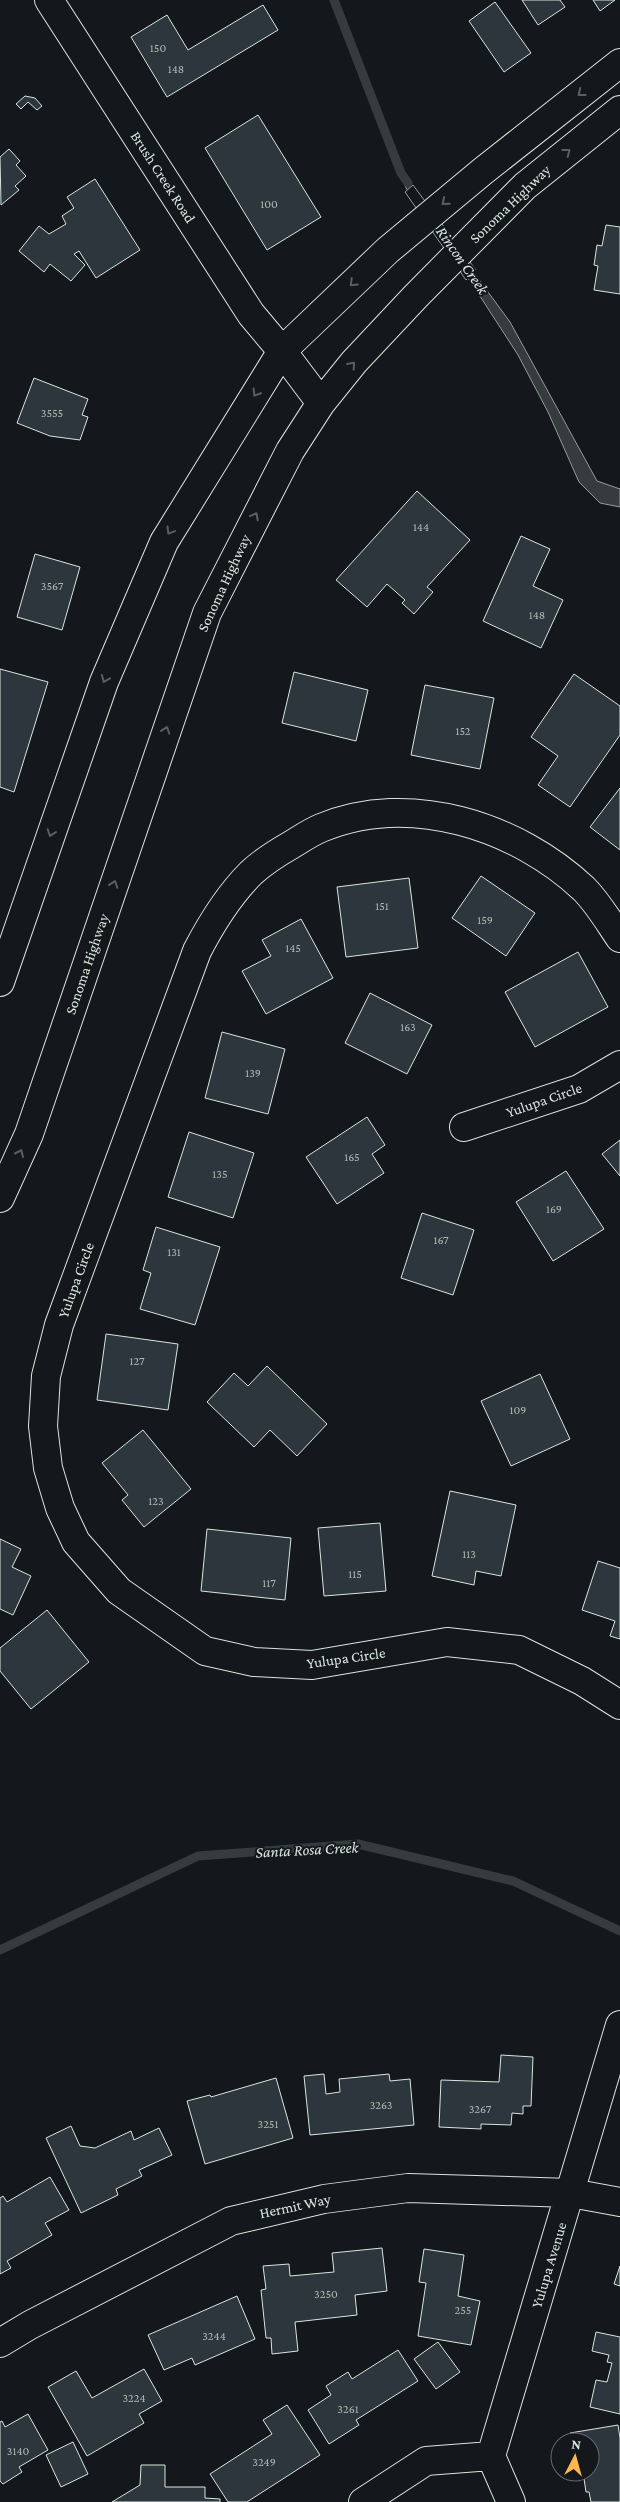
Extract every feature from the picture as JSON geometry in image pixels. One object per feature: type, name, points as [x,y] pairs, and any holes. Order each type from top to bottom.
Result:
[{"type":"street","name":"Brush Creek Road","points":[[48,0],[251,314],[321,402]]},
{"type":"street","points":[[0,982],[104,682],[164,542],[282,351],[388,250],[483,171],[620,63]]},
{"type":"street","name":"Sonoma Highway","points":[[0,1198],[29,1134],[207,613],[290,451],[321,402],[354,362],[416,296],[545,169],[620,110]]},
{"type":"street","name":"Yulupa Circle","points":[[620,938],[585,890],[532,848],[483,827],[430,815],[371,814],[321,828],[274,856],[252,872],[232,893],[197,950],[59,1325],[46,1376],[43,1426],[48,1468],[60,1508],[76,1542],[119,1591],[205,1651],[254,1662],[312,1665],[447,1642],[519,1650],[582,1681],[620,1705]]},
{"type":"street","name":"Yulupa Circle","points":[[464,1127],[579,1089],[620,1065]]},
{"type":"street","name":"Yulupa Avenue","points":[[491,2456],[619,2028]]},
{"type":"street","name":"Hermit Way","points":[[0,2343],[30,2325],[231,2220],[324,2199],[408,2188],[571,2193],[620,2202]]},
{"type":"street","points":[[363,2502],[426,2461],[491,2456],[511,2502]]},
{"type":"water","points":[[401,173],[510,322],[597,481],[620,489],[620,507],[600,503],[579,482],[548,412],[518,355],[406,188]]},
{"type":"pier","points":[[413,185],[476,270],[466,280],[405,192]]},
{"type":"building","points":[[522,0],[560,0],[565,7],[538,25]]},
{"type":"building","points":[[593,0],[615,0],[600,11]]},
{"type":"building","points":[[495,2],[531,53],[504,72],[469,21]]},
{"type":"building","points":[[263,5],[278,30],[167,97],[131,37],[167,15],[188,50]]},
{"type":"building","points":[[25,96],[35,98],[42,106],[37,110],[28,102],[21,109],[16,104]]},
{"type":"building","points":[[258,115],[321,217],[267,250],[205,148]]},
{"type":"building","points":[[9,149],[20,161],[16,165],[26,176],[15,186],[19,190],[1,205],[0,157]]},
{"type":"building","points":[[95,179],[140,250],[96,278],[79,251],[74,254],[85,265],[71,281],[50,264],[44,272],[19,251],[39,226],[49,234],[66,224],[62,216],[74,208],[67,197]]},
{"type":"building","points":[[606,225],[620,227],[620,294],[594,290],[598,266],[594,265],[597,245],[602,246]]},
{"type":"building","points":[[34,378],[88,399],[82,415],[88,417],[80,440],[50,436],[17,423]]},
{"type":"building","points":[[417,491],[470,540],[427,587],[433,592],[414,614],[402,603],[405,600],[387,584],[367,607],[336,580]]},
{"type":"building","points":[[521,536],[550,549],[533,586],[563,600],[541,648],[483,621]]},
{"type":"building","points":[[35,554],[80,567],[62,630],[17,617]]},
{"type":"building","points":[[0,669],[48,682],[14,792],[0,787]]},
{"type":"building","points":[[294,672],[368,690],[356,741],[282,723]]},
{"type":"building","points":[[574,674],[620,706],[620,735],[570,807],[538,785],[558,756],[531,737]]},
{"type":"building","points":[[425,685],[494,698],[480,769],[411,755]]},
{"type":"building","points":[[620,788],[620,850],[590,827]]},
{"type":"building","points":[[481,876],[535,913],[506,956],[452,918]]},
{"type":"building","points":[[409,878],[418,948],[346,957],[337,887]]},
{"type":"building","points":[[301,919],[333,978],[266,1014],[242,971],[271,956],[262,940]]},
{"type":"building","points":[[578,952],[608,1007],[535,1047],[505,992]]},
{"type":"building","points":[[370,993],[432,1025],[407,1074],[345,1043]]},
{"type":"building","points":[[222,1032],[285,1049],[268,1114],[205,1098]]},
{"type":"building","points":[[367,1117],[385,1145],[372,1154],[384,1173],[337,1204],[306,1157]]},
{"type":"building","points":[[189,1132],[254,1153],[233,1218],[168,1197]]},
{"type":"building","points":[[620,1140],[620,1176],[602,1154]]},
{"type":"building","points":[[566,1171],[604,1229],[553,1261],[516,1202]]},
{"type":"building","points":[[422,1213],[474,1230],[453,1295],[401,1278]]},
{"type":"building","points":[[156,1227],[220,1247],[195,1325],[140,1309],[151,1273],[143,1270]]},
{"type":"building","points":[[106,1334],[178,1344],[168,1410],[97,1400]]},
{"type":"building","points":[[267,1366],[327,1424],[297,1456],[270,1430],[254,1447],[207,1402],[234,1373],[248,1386]]},
{"type":"building","points":[[540,1374],[570,1439],[511,1466],[481,1401]]},
{"type":"building","points":[[143,1430],[191,1489],[144,1527],[122,1500],[128,1495],[102,1463]]},
{"type":"building","points":[[450,1491],[516,1505],[501,1576],[476,1571],[474,1585],[432,1576]]},
{"type":"building","points":[[380,1523],[386,1591],[324,1596],[318,1528]]},
{"type":"building","points":[[207,1529],[291,1538],[285,1600],[201,1591]]},
{"type":"building","points":[[0,1539],[21,1549],[12,1567],[31,1576],[13,1615],[0,1609]]},
{"type":"building","points":[[598,1561],[620,1568],[620,1639],[610,1636],[615,1621],[582,1610]]},
{"type":"building","points":[[47,1610],[89,1662],[31,1709],[0,1671],[0,1648]]},
{"type":"building","points":[[501,2055],[533,2057],[531,2106],[523,2106],[523,2114],[512,2113],[511,2125],[481,2124],[481,2129],[439,2127],[441,2080],[499,2082]]},
{"type":"building","points":[[324,2074],[326,2094],[340,2092],[339,2079],[389,2074],[390,2081],[410,2079],[414,2125],[310,2135],[304,2076]]},
{"type":"building","points":[[276,2078],[293,2138],[205,2164],[187,2101],[210,2095],[211,2097]]},
{"type":"building","points":[[71,2126],[80,2146],[95,2148],[131,2131],[134,2140],[159,2128],[172,2155],[139,2170],[142,2176],[116,2189],[118,2195],[81,2213],[46,2138]]},
{"type":"building","points":[[50,2177],[69,2210],[45,2223],[52,2235],[7,2261],[11,2268],[0,2274],[0,2198],[3,2196],[7,2202]]},
{"type":"building","points":[[382,2248],[387,2291],[355,2295],[357,2315],[295,2322],[298,2351],[272,2354],[271,2338],[266,2338],[261,2290],[266,2289],[263,2266],[289,2264],[290,2276],[334,2272],[332,2253]]},
{"type":"building","points":[[424,2249],[464,2255],[458,2296],[480,2301],[471,2345],[418,2336],[426,2283],[419,2282]]},
{"type":"building","points":[[620,2266],[620,2286],[614,2284]]},
{"type":"building","points":[[237,2296],[255,2339],[195,2365],[192,2358],[164,2370],[148,2335]]},
{"type":"building","points":[[596,2332],[620,2337],[620,2414],[590,2407],[596,2380],[607,2382],[612,2363],[607,2362],[609,2355],[592,2351]]},
{"type":"building","points":[[438,2342],[460,2372],[436,2389],[414,2359]]},
{"type":"building","points":[[398,2350],[418,2381],[356,2420],[359,2425],[329,2444],[308,2410],[331,2395],[326,2386],[348,2372],[352,2379]]},
{"type":"building","points":[[144,2369],[162,2401],[139,2414],[144,2423],[87,2456],[48,2387],[76,2371],[92,2398]]},
{"type":"building","points":[[287,2405],[320,2455],[247,2502],[228,2502],[210,2474],[272,2434],[263,2420]]},
{"type":"building","points":[[28,2414],[48,2450],[19,2467],[22,2472],[3,2484],[0,2481],[0,2422],[2,2421],[5,2427]]},
{"type":"building","points":[[618,2425],[620,2438],[620,2502],[591,2502],[589,2492],[586,2492],[584,2482],[600,2482],[600,2432],[576,2432]]},
{"type":"building","points":[[73,2442],[88,2474],[61,2487],[46,2455]]},
{"type":"building","points":[[141,2465],[165,2465],[165,2487],[205,2487],[205,2498],[220,2499],[220,2502],[112,2502],[140,2485]]},
{"type":"waterway","name":"Rincon Creek","points":[[334,0],[401,173],[408,183]]},
{"type":"waterway","name":"Santa Rosa Creek","points":[[0,1950],[198,1856],[358,1844],[513,1881],[620,1931]]}]
